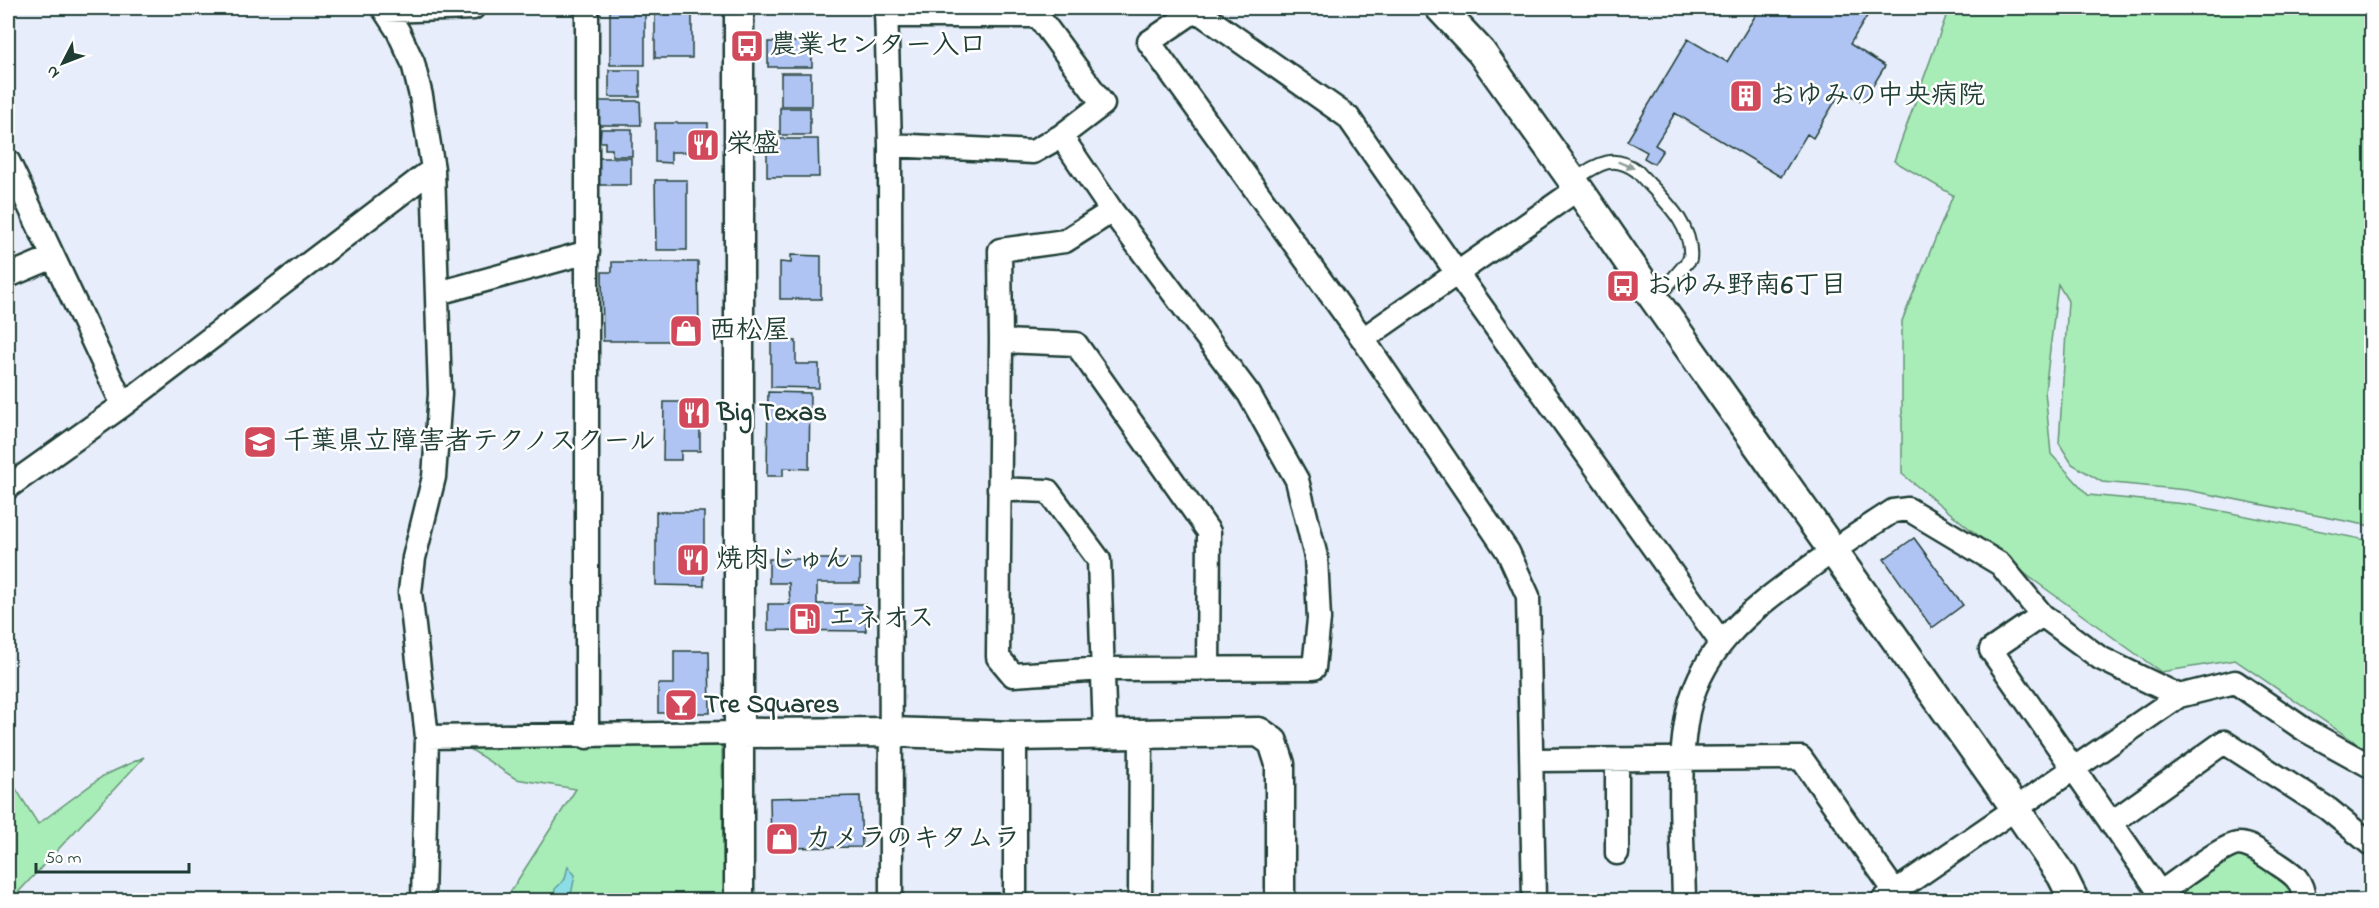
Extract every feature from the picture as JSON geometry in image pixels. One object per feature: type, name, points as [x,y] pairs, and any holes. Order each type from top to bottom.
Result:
[{"type":"street","points":[[423,900],[427,737],[410,592],[414,558],[434,477],[440,394],[433,169],[413,63],[384,9],[473,8]]},
{"type":"street","points":[[587,8],[587,737]]},
{"type":"street","points":[[739,8],[741,734],[739,900]]},
{"type":"street","points":[[1440,8],[1481,52],[1576,184],[1655,300],[2016,809],[2062,876],[2074,900]]},
{"type":"street","points":[[1534,900],[1528,596],[1508,552],[1363,339],[1149,42],[1196,10],[1348,117],[1456,273],[1721,642]]},
{"type":"street","points":[[890,145],[1033,152],[1061,136],[1103,104],[1038,16],[886,12],[890,145],[891,900]]},
{"type":"street","points":[[1061,136],[1112,211],[1249,394],[1297,480],[1316,557],[1319,619],[1314,668],[1104,669],[1013,675],[998,657],[1000,250],[1065,242],[1112,211]]},
{"type":"street","points":[[8,161],[123,405]]},
{"type":"street","points":[[8,487],[123,405],[433,169]]},
{"type":"street","points":[[1363,339],[1576,184]]},
{"type":"street","points":[[438,293],[588,252]]},
{"type":"street","points":[[8,276],[53,257]]},
{"type":"street","points":[[1001,341],[1076,344],[1209,532],[1208,669]]},
{"type":"street","points":[[999,489],[1048,491],[1099,560],[1105,734]]},
{"type":"street","points":[[1684,900],[1682,760],[1686,721],[1693,695],[1704,670],[1721,642],[1744,617],[1832,551],[1893,511],[1908,509],[2000,564],[2042,615],[2100,658],[2179,696]]},
{"type":"street","points":[[2042,615],[1991,650],[2160,893],[2222,850],[2238,844],[2253,848],[2294,874],[2303,887],[2304,900]]},
{"type":"street","points":[[1533,760],[1801,758],[1893,898],[2179,696],[2235,682],[2305,730],[2372,767]]},
{"type":"street","points":[[427,737],[890,732],[1015,736],[1259,732],[1273,742],[1280,764],[1280,900]]},
{"type":"street","points":[[1140,900],[1141,733]]},
{"type":"street","points":[[1015,736],[1015,900]]},
{"type":"street","points":[[2111,823],[2224,742],[2328,809],[2372,845]]},
{"type":"street","points":[[1617,760],[1617,853]]},
{"type":"lane","points":[[1576,184],[1601,163],[1610,161],[1629,165],[1637,171],[1684,226],[1690,241],[1690,259],[1655,300]]},
{"type":"green space","points":[[1949,8],[2371,8],[2371,526],[2187,490],[2102,482],[2072,464],[2059,443],[2068,301],[2058,284],[2045,391],[2051,454],[2088,495],[2186,504],[2371,541],[2371,753],[2235,660],[2161,672],[2028,576],[1902,474],[1902,321],[1953,195],[1894,161]]},
{"type":"green space","points":[[722,746],[724,900],[505,900],[576,789],[516,779],[467,747]]},
{"type":"green space","points":[[144,757],[11,900],[8,900],[8,776],[38,824],[103,776]]},
{"type":"green space","points":[[2237,851],[2285,875],[2296,900],[2168,900]]},
{"type":"water","points":[[568,866],[575,875],[570,900],[554,900],[555,889],[565,879]]},
{"type":"building","points":[[610,8],[645,8],[645,65],[610,65]]},
{"type":"building","points":[[655,8],[692,8],[692,58],[655,58]]},
{"type":"building","name":"おゆみの中央病院","points":[[1760,8],[1872,8],[1850,44],[1885,66],[1863,102],[1842,90],[1813,138],[1807,134],[1781,177],[1675,113],[1655,145],[1663,150],[1654,164],[1644,158],[1647,152],[1627,141],[1688,39],[1727,62]]},
{"type":"building","points":[[768,42],[812,42],[812,67],[768,67]]},
{"type":"building","points":[[609,70],[640,70],[640,97],[609,97]]},
{"type":"building","points":[[781,73],[811,73],[811,106],[781,106]]},
{"type":"building","points":[[597,101],[640,101],[641,125],[597,125]]},
{"type":"building","points":[[780,108],[810,108],[810,135],[780,135]]},
{"type":"building","points":[[655,123],[708,123],[708,152],[671,152],[671,163],[655,162]]},
{"type":"building","points":[[601,129],[632,129],[632,156],[612,156],[612,149],[605,149],[605,142],[600,142]]},
{"type":"building","points":[[767,139],[818,139],[819,177],[767,177]]},
{"type":"building","points":[[598,158],[631,158],[631,185],[599,185]]},
{"type":"building","points":[[655,180],[687,180],[687,250],[656,250]]},
{"type":"building","points":[[791,255],[821,256],[821,299],[780,299],[780,262],[791,263]]},
{"type":"building","points":[[612,262],[698,262],[699,341],[603,341],[602,272],[612,272]]},
{"type":"building","points":[[771,340],[796,341],[796,364],[819,364],[819,388],[771,387]]},
{"type":"building","points":[[768,392],[810,393],[809,469],[783,468],[783,476],[767,476]]},
{"type":"building","points":[[664,402],[700,402],[700,451],[681,451],[681,460],[663,460]]},
{"type":"building","points":[[656,512],[704,512],[704,586],[656,585]]},
{"type":"building","points":[[1914,538],[1963,605],[1932,628],[1884,559]]},
{"type":"building","points":[[769,559],[860,559],[860,583],[817,583],[817,604],[865,604],[866,631],[768,630],[768,604],[790,604],[789,583],[769,583]]},
{"type":"building","points":[[674,651],[709,651],[710,713],[658,713],[658,684],[674,684]]},
{"type":"building","points":[[860,796],[862,847],[771,848],[770,798]]},
{"type":"place","name":"農業センター入口","points":[[747,46]]},
{"type":"place","name":"おゆみの中央病院","points":[[1746,96]]},
{"type":"place","name":"栄盛","points":[[703,145]]},
{"type":"place","name":"おゆみ野南6丁目","points":[[1623,286]]},
{"type":"place","name":"西松屋","points":[[686,331]]},
{"type":"place","name":"Big Texas","points":[[694,413]]},
{"type":"place","name":"千葉県立障害者テクノスクール","points":[[260,442]]},
{"type":"place","name":"焼肉じゅん","points":[[693,560]]},
{"type":"place","name":"エネオス","points":[[805,619]]},
{"type":"place","name":"Tre Squares","points":[[681,705]]},
{"type":"place","name":"カメラのキタムラ","points":[[782,839]]}]
